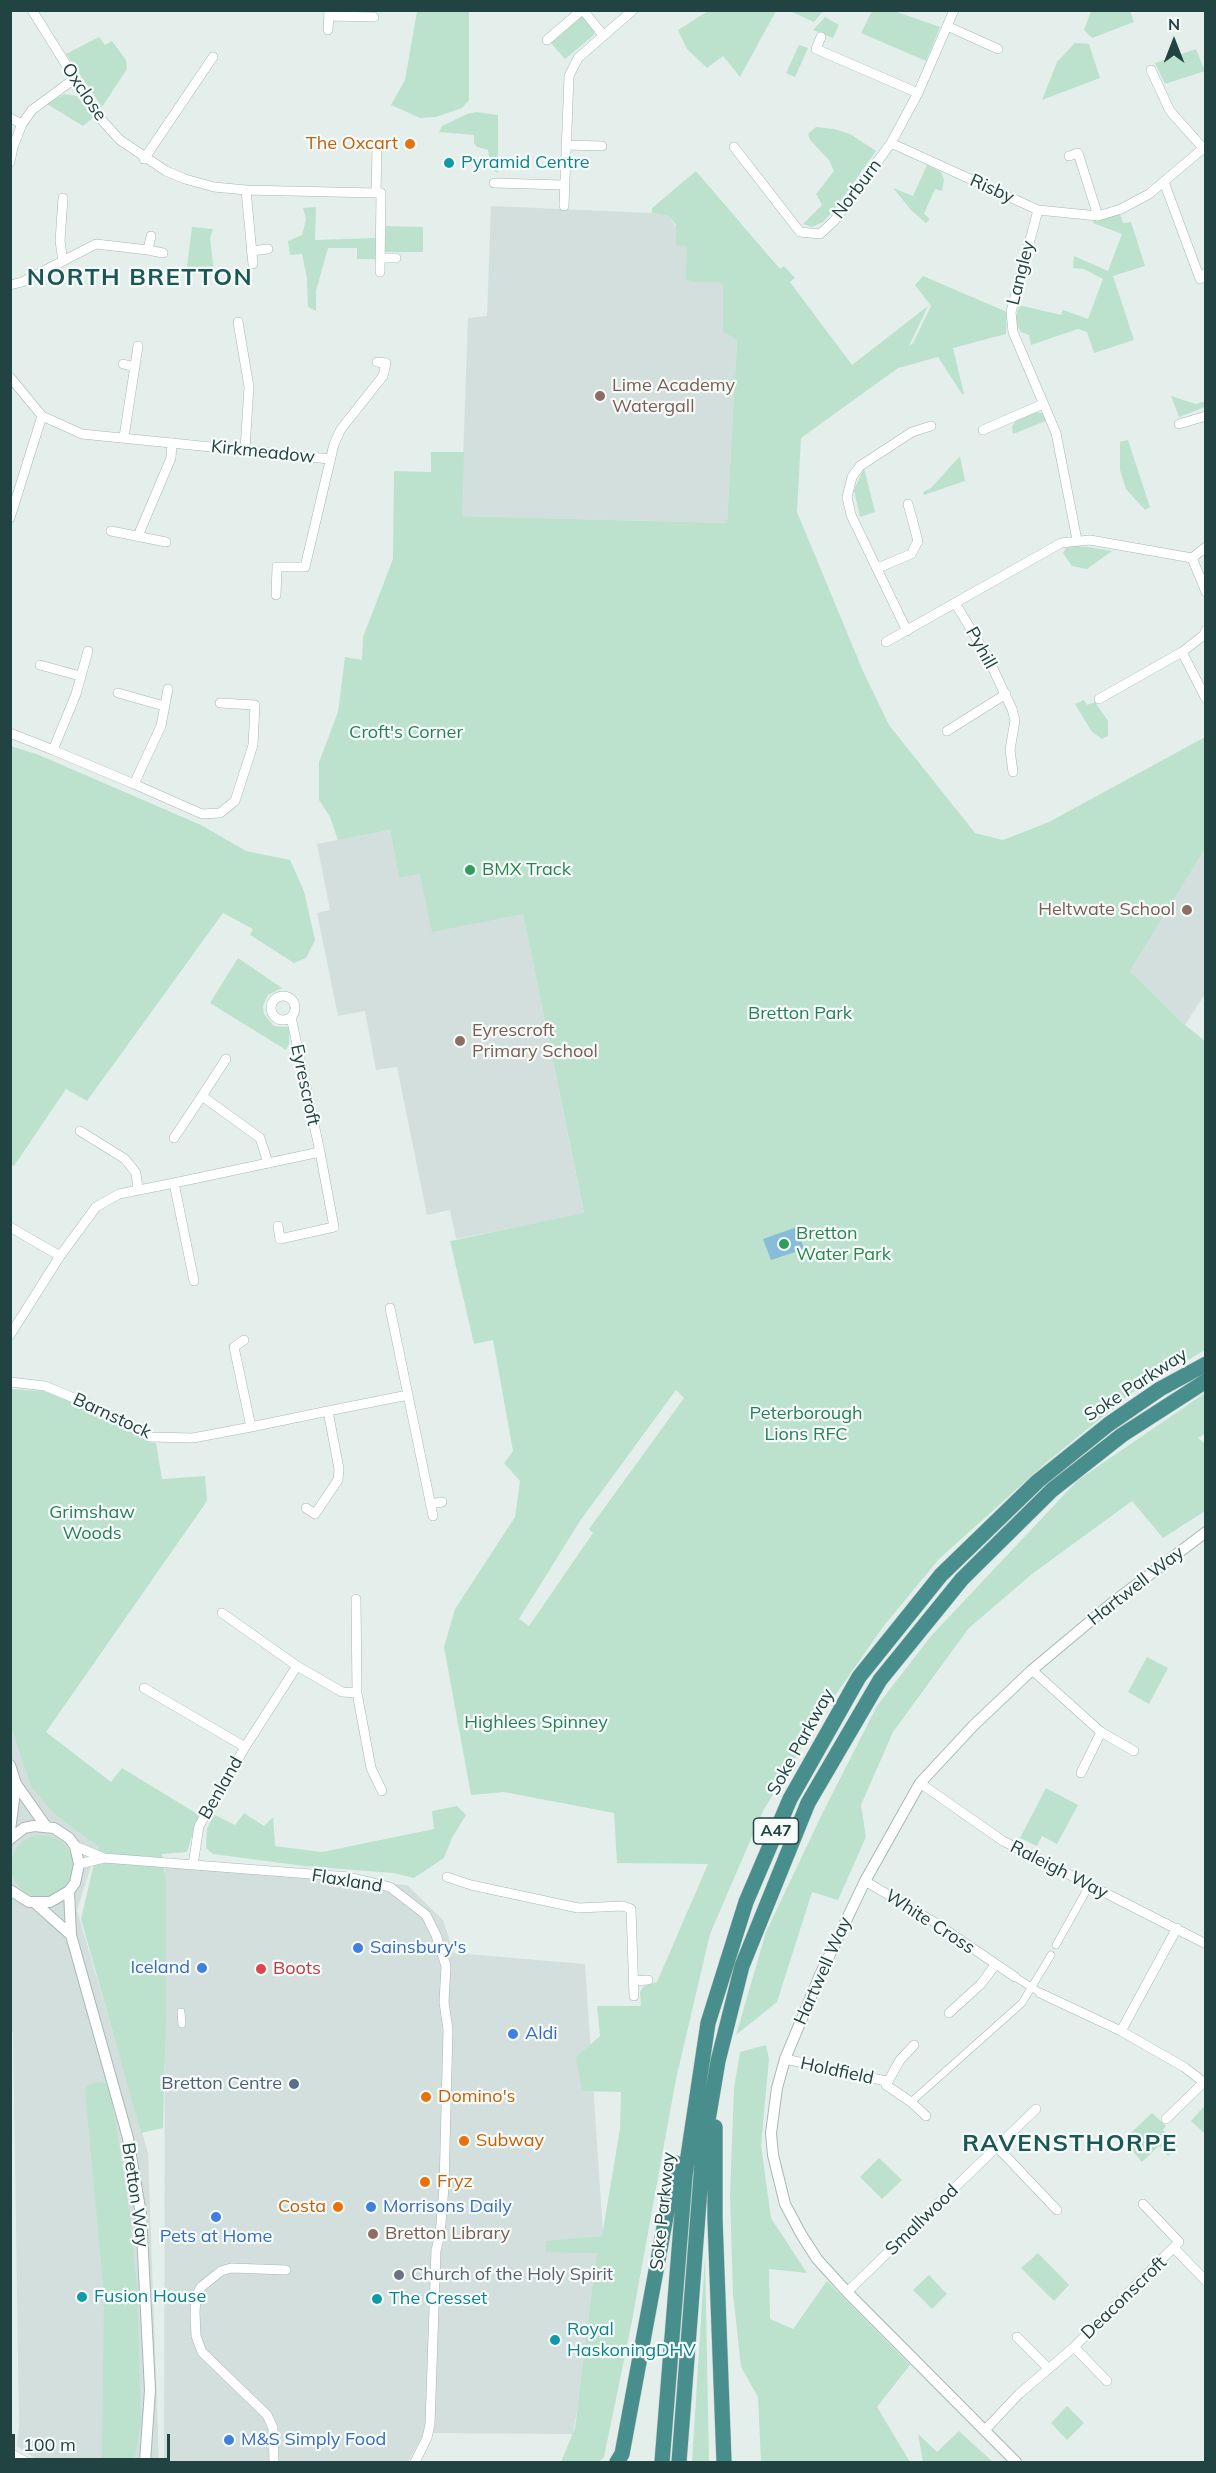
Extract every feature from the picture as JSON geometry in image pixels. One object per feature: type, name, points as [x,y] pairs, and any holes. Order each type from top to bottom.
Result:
[{"type":"highway","name":"Soke Parkway","points":[[662,2463],[685,2176],[708,2023],[746,1902],[786,1809],[859,1677],[941,1575],[1038,1481],[1109,1424],[1160,1389],[1206,1364]]},
{"type":"highway","name":"Soke Parkway","points":[[679,2463],[703,2150],[718,2061],[742,1966],[808,1803],[880,1680],[962,1579],[1052,1490],[1122,1435],[1206,1381]]},
{"type":"highway","name":"A47","points":[[617,2463],[622,2454],[673,2185],[687,2090],[708,2023]]},
{"type":"highway","name":"A47","points":[[718,2061],[715,2219],[724,2463]]},
{"type":"street","points":[[547,40],[583,10],[603,35]]},
{"type":"street","points":[[564,206],[569,76],[578,58],[633,10]]},
{"type":"street","name":"Norburn","points":[[734,147],[800,232],[810,235],[820,234],[834,221],[891,143],[918,93],[954,10]]},
{"type":"street","name":"Oxclose","points":[[36,12],[98,116],[120,140],[144,159],[185,180],[246,190],[376,193]]},
{"type":"street","points":[[328,30],[329,13],[374,17]]},
{"type":"street","points":[[947,26],[998,49]]},
{"type":"street","points":[[821,37],[816,49],[918,93]]},
{"type":"street","points":[[144,159],[213,57]]},
{"type":"street","points":[[195,62],[205,68]]},
{"type":"street","name":"Risby","points":[[891,143],[1038,210],[1098,216],[1121,209],[1149,194],[1204,147],[1170,111],[1151,70]]},
{"type":"street","points":[[10,162],[22,124],[32,110],[74,79]]},
{"type":"street","points":[[10,118],[22,124]]},
{"type":"street","points":[[566,144],[602,146]]},
{"type":"street","points":[[377,148],[376,193],[381,193],[380,272]]},
{"type":"street","points":[[1069,156],[1078,153],[1098,216]]},
{"type":"street","points":[[1164,182],[1200,279],[1206,273]]},
{"type":"street","points":[[494,183],[564,185]]},
{"type":"street","points":[[246,190],[253,264]]},
{"type":"street","points":[[63,198],[60,241],[63,261]]},
{"type":"street","name":"Langley","points":[[1038,210],[1011,312],[1017,344],[1056,433],[1077,540]]},
{"type":"street","points":[[148,250],[151,236]]},
{"type":"street","points":[[10,285],[22,282],[96,244],[163,253]]},
{"type":"street","points":[[251,251],[268,249]]},
{"type":"street","points":[[381,258],[396,258]]},
{"type":"street","points":[[238,322],[244,333],[249,387],[245,449]]},
{"type":"street","points":[[124,437],[138,346]]},
{"type":"street","points":[[330,459],[341,429],[383,376],[383,360]]},
{"type":"street","points":[[123,364],[135,367]]},
{"type":"street","name":"Kirkmeadow","points":[[10,377],[42,416],[82,434],[330,459],[305,567],[277,567],[276,595]]},
{"type":"street","points":[[983,430],[1043,404]]},
{"type":"street","points":[[10,518],[42,416]]},
{"type":"street","points":[[1179,424],[1206,416]]},
{"type":"street","points":[[907,631],[851,515],[846,497],[852,477],[870,459],[912,432],[931,426]]},
{"type":"street","points":[[138,536],[171,458],[172,443]]},
{"type":"street","points":[[878,568],[911,554],[918,541],[908,504]]},
{"type":"street","points":[[111,531],[166,542]]},
{"type":"street","points":[[886,642],[1061,543],[1090,540],[1192,558]]},
{"type":"street","points":[[1192,558],[1206,546]]},
{"type":"street","points":[[1192,558],[1206,592]]},
{"type":"street","name":"Pyhill","points":[[955,603],[987,656],[1006,694],[1015,720],[1010,750],[1013,772]]},
{"type":"street","points":[[1099,699],[1182,652],[1204,635],[1206,630]]},
{"type":"street","points":[[53,750],[76,694],[88,651]]},
{"type":"street","points":[[1182,652],[1195,682],[1206,699]]},
{"type":"street","points":[[40,665],[80,676]]},
{"type":"street","points":[[1195,682],[1206,684]]},
{"type":"street","points":[[134,784],[161,726],[168,689]]},
{"type":"street","points":[[118,693],[164,706]]},
{"type":"street","points":[[947,731],[1006,694]]},
{"type":"street","points":[[10,734],[202,814],[220,813],[235,801],[253,745],[255,705],[220,703]]},
{"type":"street","name":"Eyrescroft","points":[[278,1226],[280,1239],[334,1227],[291,1017]]},
{"type":"street","points":[[174,1138],[226,1059]]},
{"type":"street","points":[[202,1096],[260,1138],[268,1163]]},
{"type":"street","points":[[80,1131],[125,1159],[136,1173],[138,1189]]},
{"type":"street","points":[[95,1141],[101,1131]]},
{"type":"street","points":[[10,1335],[60,1256],[96,1208],[119,1194],[320,1152]]},
{"type":"street","points":[[174,1183],[194,1281]]},
{"type":"street","points":[[10,1227],[60,1256]]},
{"type":"street","points":[[180,1267],[191,1264]]},
{"type":"street","points":[[390,1308],[433,1516]]},
{"type":"street","points":[[392,1319],[404,1317]]},
{"type":"street","points":[[244,1340],[234,1347],[250,1427]]},
{"type":"street","name":"Barnstock","points":[[10,1382],[45,1386],[86,1402],[150,1437],[193,1438],[408,1395]]},
{"type":"street","points":[[306,1508],[315,1514],[338,1480],[339,1469],[328,1411]]},
{"type":"street","points":[[430,1504],[442,1502]]},
{"type":"street","name":"Hartwell Way","points":[[1016,2463],[847,2292],[817,2259],[801,2234],[785,2204],[777,2180],[771,2133],[777,2088],[785,2059],[820,1975],[865,1881],[920,1783],[974,1725],[1032,1670],[1112,1603],[1206,1532]]},
{"type":"street","points":[[356,1599],[357,1693],[371,1768],[382,1791]]},
{"type":"street","points":[[222,1613],[297,1666],[342,1692],[357,1693]]},
{"type":"street","name":"Benland","points":[[193,1865],[199,1826],[245,1747],[297,1666]]},
{"type":"street","points":[[1032,1670],[1101,1732],[1134,1751]]},
{"type":"street","name":"Benland","points":[[144,1688],[245,1747]]},
{"type":"street","points":[[1081,1773],[1101,1732]]},
{"type":"street","points":[[10,1765],[16,1784],[45,1825]]},
{"type":"street","name":"Raleigh Way","points":[[920,1783],[1003,1841],[1206,1944]]},
{"type":"street","points":[[10,1830],[16,1784]]},
{"type":"street","points":[[10,1839],[24,1828],[45,1825],[62,1832],[75,1846],[79,1864],[78,1873],[69,1891],[51,1902],[35,1903]]},
{"type":"street","name":"Flaxland","points":[[75,1846],[104,1858],[349,1877],[390,1887],[409,1899],[426,1915],[436,1935],[446,1966],[444,2187],[437,2245],[430,2424],[427,2438],[415,2463]]},
{"type":"street","name":"Flaxland","points":[[79,1864],[104,1858]]},
{"type":"street","points":[[447,1877],[471,1885],[578,1908],[628,1907],[632,1913],[634,1996]]},
{"type":"street","name":"White Cross","points":[[865,1881],[934,1922],[994,1965],[1015,1977]]},
{"type":"street","points":[[1056,1945],[1089,1886]]},
{"type":"street","points":[[11,1891],[35,1903],[71,1935]]},
{"type":"street","name":"Bretton Way","points":[[69,1891],[71,1935],[128,2138],[141,2214],[150,2390],[145,2463]]},
{"type":"street","points":[[1121,2031],[1177,1928]]},
{"type":"street","points":[[911,2102],[1036,1990],[1051,1955]]},
{"type":"street","name":"White Cross","points":[[949,2013],[981,1984],[994,1965]]},
{"type":"street","points":[[1015,1977],[1036,1990],[1121,2031],[1184,2067],[1205,2083],[1166,2119]]},
{"type":"street","points":[[634,1981],[648,1980]]},
{"type":"street","points":[[181,2012],[182,2024]]},
{"type":"street","name":"Holdfield","points":[[886,2085],[900,2060],[914,2044]]},
{"type":"street","name":"Holdfield","points":[[785,2059],[886,2081],[886,2085],[911,2102],[926,2116]]},
{"type":"street","name":"Smallwood","points":[[847,2292],[1036,2109]]},
{"type":"street","points":[[998,2148],[1057,2210]]},
{"type":"street","name":"Deaconscroft","points":[[985,2430],[1048,2368],[1074,2347],[1179,2242],[1143,2204]]},
{"type":"street","name":"Deaconscroft","points":[[1174,2248],[1206,2281]]},
{"type":"street","points":[[274,2463],[273,2428],[267,2415],[202,2352],[196,2336],[196,2296],[201,2287],[212,2278],[231,2268],[286,2270]]},
{"type":"street","points":[[1017,2337],[1048,2368]]},
{"type":"street","name":"Deaconscroft","points":[[1074,2347],[1107,2381]]},
{"type":"street","points":[[11,2453],[26,2463]]},
{"type":"shaded area","name":"Lime Academy Watergall","points":[[491,206],[652,213],[669,216],[687,245],[693,282],[719,282],[724,287],[723,332],[737,340],[727,523],[461,516],[468,318],[487,316]]},
{"type":"shaded area","name":"Eyrescroft Primary School","points":[[390,830],[399,878],[420,874],[523,914],[584,1214],[456,1239],[450,1210],[427,1215],[397,1067],[376,1070],[365,1011],[338,1016],[317,913],[330,910],[317,844]]},
{"type":"shaded area","name":"Heltwate School","points":[[1205,849],[1205,994],[1185,1025],[1130,971]]},
{"type":"shaded area","points":[[10,1725],[56,1816],[98,1845],[77,1910],[148,2153],[159,2462],[40,2462],[17,2446],[19,2426],[13,2032],[10,2029]]},
{"type":"shaded area","name":"Bretton Centre","points":[[165,1865],[407,1885],[443,1920],[454,1953],[585,1964],[604,2248],[573,2434],[424,2433],[408,2462],[164,2462]]},
{"type":"green space","points":[[790,10],[824,10],[814,22],[790,11]]},
{"type":"green space","points":[[417,11],[469,11],[469,100],[462,108],[436,117],[420,118],[391,105],[405,80]]},
{"type":"green space","points":[[708,11],[776,11],[740,77],[723,56],[707,68],[687,49],[678,30]]},
{"type":"green space","points":[[872,11],[894,11],[940,27],[926,61],[861,33]]},
{"type":"green space","points":[[1091,11],[1130,11],[1134,22],[1092,38],[1084,30]]},
{"type":"green space","points":[[580,17],[584,17],[594,30],[594,35],[565,59],[550,42]]},
{"type":"green space","points":[[825,17],[839,25],[833,38],[813,30]]},
{"type":"green space","points":[[99,37],[105,45],[112,41],[126,60],[127,69],[102,107],[66,54]]},
{"type":"green space","points":[[1075,43],[1089,44],[1100,78],[1042,100],[1057,62]]},
{"type":"green space","points":[[799,45],[808,48],[795,77],[786,73]]},
{"type":"green space","points":[[1196,49],[1205,71],[1165,84],[1155,63]]},
{"type":"green space","points":[[64,94],[77,96],[93,118],[83,126],[47,104]]},
{"type":"green space","points":[[476,112],[498,115],[498,173],[491,168],[488,150],[477,147],[474,143],[474,135],[439,132],[442,126]]},
{"type":"green space","points":[[816,127],[850,134],[876,151],[835,209],[823,222],[812,227],[803,224],[822,205],[816,194],[834,171],[829,160],[810,140],[808,134]]},
{"type":"green space","points":[[927,165],[941,172],[944,180],[942,191],[935,189],[924,214],[930,219],[926,223],[911,210],[893,188],[913,196]]},
{"type":"green space","name":"Bretton Park","points":[[696,171],[780,269],[784,266],[795,278],[790,282],[852,365],[928,306],[909,346],[913,343],[931,306],[915,285],[923,276],[1007,312],[1006,334],[953,348],[964,394],[938,357],[898,368],[801,438],[797,512],[863,671],[889,725],[975,833],[1003,840],[1049,822],[1205,737],[1205,849],[1130,971],[1185,1025],[1205,1041],[1205,1350],[1133,1392],[1047,1462],[939,1559],[883,1627],[822,1714],[763,1811],[710,1934],[676,2079],[631,2326],[604,2457],[599,2462],[561,2462],[575,2428],[597,2253],[545,2252],[546,2241],[602,2236],[620,2129],[621,2092],[582,2091],[576,2057],[600,2036],[597,2006],[641,2006],[640,1992],[644,1986],[657,1982],[708,1864],[617,1863],[614,1813],[504,1792],[471,1795],[444,1647],[455,1609],[515,1517],[520,1481],[504,1463],[513,1451],[493,1340],[474,1344],[450,1241],[584,1213],[523,914],[432,932],[420,874],[399,878],[390,830],[338,840],[330,817],[319,800],[319,762],[338,712],[345,657],[362,660],[363,637],[393,559],[394,471],[431,472],[431,452],[464,452],[462,516],[727,523],[737,340],[723,332],[723,286],[719,282],[693,282],[686,279],[687,246],[676,245],[676,225],[669,216],[652,213],[652,208]],"holes":[[[676,1390],[684,1398],[589,1529],[593,1533],[529,1626],[519,1619],[580,1521]]]},
{"type":"green space","points":[[316,207],[315,240],[376,238],[376,259],[357,259],[357,248],[328,248],[316,291],[316,311],[308,307],[307,278],[302,254],[290,255],[288,241],[302,235],[306,219],[303,208]]},
{"type":"green space","points":[[1120,214],[1123,223],[1131,222],[1145,266],[1113,276],[1134,340],[1094,353],[1087,332],[1078,329],[1031,345],[1029,335],[1021,332],[1015,322],[1019,305],[1061,315],[1063,310],[1088,319],[1103,279],[1084,269],[1073,268],[1074,256],[1108,271],[1122,234],[1093,223],[1094,220]]},
{"type":"green space","points":[[386,226],[423,227],[423,252],[385,252]]},
{"type":"green space","points":[[192,227],[213,229],[210,238],[214,273],[186,274]]},
{"type":"green space","points":[[1171,396],[1196,404],[1205,401],[1205,407],[1179,417]]},
{"type":"green space","points":[[1033,411],[1045,414],[1048,420],[1013,434],[1012,427],[1016,419]]},
{"type":"green space","points":[[1128,440],[1150,507],[1145,510],[1126,489],[1120,470],[1120,442]]},
{"type":"green space","points":[[960,456],[965,481],[924,495],[923,492],[931,488]]},
{"type":"green space","points":[[864,468],[875,512],[860,517],[854,490]]},
{"type":"green space","points":[[1075,546],[1112,551],[1087,569],[1072,566],[1063,553],[1066,548]]},
{"type":"green space","points":[[1084,700],[1087,705],[1095,702],[1108,721],[1108,736],[1102,739],[1092,732],[1075,704]]},
{"type":"green space","points":[[11,746],[39,755],[201,825],[246,851],[290,860],[304,891],[315,940],[306,958],[294,963],[250,935],[253,929],[223,913],[87,1101],[66,1089],[14,1166],[10,1164]]},
{"type":"green space","points":[[238,958],[282,988],[268,995],[263,1006],[264,1014],[274,1026],[289,1027],[289,1044],[286,1050],[210,1003]]},
{"type":"green space","name":"Grimshaw Woods","points":[[10,1389],[44,1391],[84,1407],[156,1443],[162,1479],[205,1476],[207,1501],[46,1732],[111,1782],[122,1768],[199,1815],[187,1852],[162,1854],[166,1882],[163,2128],[141,2133],[81,1919],[98,1846],[56,1816],[31,1786],[11,1727]]},
{"type":"green space","points":[[1205,1393],[1205,1434],[1198,1438],[1205,1444],[1205,1511],[1163,1538],[1132,1501],[1032,1574],[969,1628],[893,1732],[861,1805],[866,1837],[838,1900],[812,1892],[777,2002],[736,2035],[766,1932],[877,1706],[931,1636],[1078,1480]]},
{"type":"green space","points":[[1147,1657],[1168,1668],[1149,1704],[1128,1692]]},
{"type":"green space","points":[[1046,1788],[1078,1805],[1057,1844],[1042,1836],[1037,1846],[1020,1838]]},
{"type":"green space","points":[[457,1806],[466,1815],[452,1838],[444,1858],[414,1878],[393,1873],[304,1866],[213,1854],[206,1848],[207,1829],[213,1814],[235,1825],[244,1813],[264,1826],[273,1817],[275,1846],[322,1852],[434,1829],[432,1811]]},
{"type":"green space","points":[[42,1835],[64,1844],[73,1866],[64,1888],[42,1897],[20,1888],[11,1866],[20,1844]]},
{"type":"green space","points":[[766,2045],[769,2059],[761,2145],[771,2218],[807,2273],[769,2269],[770,2319],[793,2329],[827,2281],[910,2365],[877,2407],[910,2462],[761,2462],[758,2397],[741,2367],[733,2294],[730,2195],[734,2088],[740,2052]]},
{"type":"green space","points":[[102,2082],[108,2086],[116,2124],[129,2209],[137,2286],[141,2423],[134,2462],[102,2462],[104,2295],[85,2091],[87,2086]]},
{"type":"green space","points":[[1205,2105],[1205,2134],[1191,2121]]},
{"type":"green space","points":[[1152,2113],[1166,2126],[1163,2130],[1178,2146],[1168,2156],[1159,2146],[1142,2162],[1123,2140]]},
{"type":"green space","points":[[879,2158],[902,2180],[882,2199],[860,2177]]},
{"type":"green space","points":[[1038,2253],[1069,2285],[1054,2301],[1021,2268]]},
{"type":"green space","points":[[705,2255],[709,2462],[692,2462]]},
{"type":"green space","points":[[929,2275],[947,2294],[932,2309],[913,2290]]},
{"type":"green space","points":[[1067,2406],[1084,2423],[1067,2440],[1051,2423]]},
{"type":"green space","points":[[959,2431],[993,2462],[923,2462],[918,2434],[937,2452]]},
{"type":"water","name":"Bretton Water Park","points":[[797,1227],[804,1249],[771,1260],[763,1239]]},
{"type":"place","name":"The Oxcart","points":[[410,144]]},
{"type":"place","name":"Pyramid Centre","points":[[449,163]]},
{"type":"place","name":"Lime Academy Watergall","points":[[600,396]]},
{"type":"place","name":"BMX Track","points":[[470,870]]},
{"type":"place","name":"Heltwate School","points":[[1187,910]]},
{"type":"place","name":"Eyrescroft Primary School","points":[[460,1041]]},
{"type":"place","name":"Bretton Water Park","points":[[784,1244]]},
{"type":"place","name":"Sainsbury's","points":[[358,1948]]},
{"type":"place","name":"Iceland","points":[[202,1968]]},
{"type":"place","name":"Boots","points":[[261,1969]]},
{"type":"place","name":"Aldi","points":[[513,2034]]},
{"type":"place","name":"Bretton Centre","points":[[294,2084]]},
{"type":"place","name":"Domino's","points":[[426,2097]]},
{"type":"place","name":"Subway","points":[[464,2141]]},
{"type":"place","name":"Fryz","points":[[425,2182]]},
{"type":"place","name":"Costa","points":[[338,2207]]},
{"type":"place","name":"Morrisons Daily","points":[[371,2207]]},
{"type":"place","name":"Pets at Home","points":[[216,2217]]},
{"type":"place","name":"Bretton Library","points":[[373,2234]]},
{"type":"place","name":"Church of the Holy Spirit","points":[[399,2275]]},
{"type":"place","name":"Fusion House","points":[[82,2297]]},
{"type":"place","name":"The Cresset","points":[[377,2299]]},
{"type":"place","name":"Royal HaskoningDHV","points":[[555,2340]]},
{"type":"place","name":"M&S Simply Food","points":[[229,2440]]},
{"type":"district","name":"NORTH BRETTON","points":[[140,278]]},
{"type":"district","name":"RAVENSTHORPE","points":[[1070,2144]]},
{"type":"park label","name":"Croft's Corner","points":[[406,733]]},
{"type":"park label","name":"Peterborough Lions RFC","points":[[806,1424]]},
{"type":"park label","name":"Highlees Spinney","points":[[536,1723]]}]
